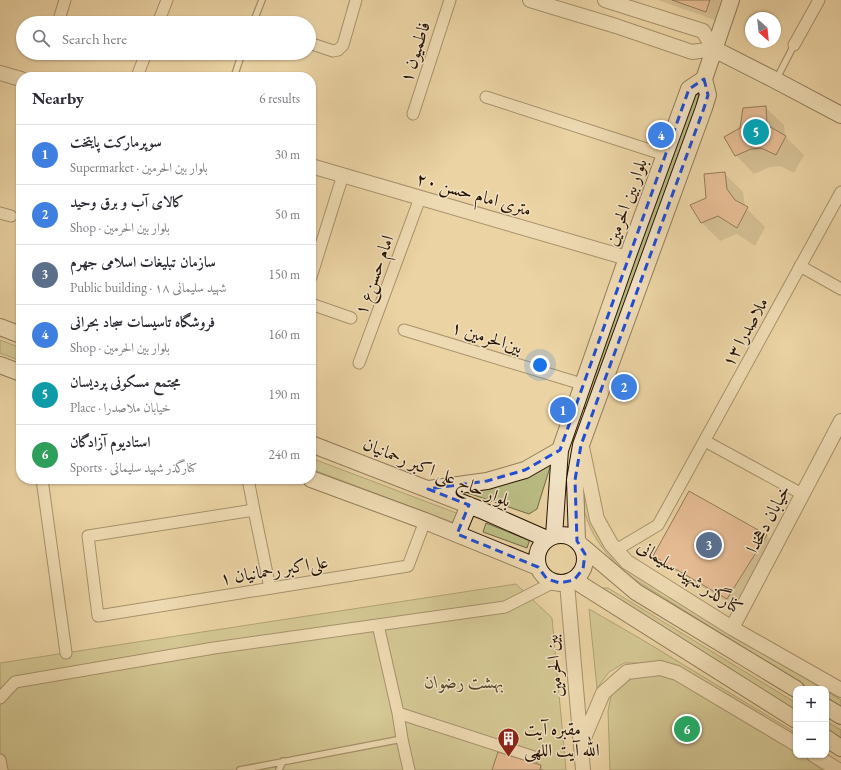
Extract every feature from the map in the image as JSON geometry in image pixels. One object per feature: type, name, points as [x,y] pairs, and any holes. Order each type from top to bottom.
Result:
[{"type":"main road","points":[[565,582],[580,575],[585,562],[585,554],[580,544],[575,480],[581,445],[704,108],[708,95],[704,79],[731,0]]},
{"type":"main road","points":[[714,49],[841,115]]},
{"type":"main road","name":"بلوار بین الحرمین","points":[[551,537],[560,450],[582,384],[689,89],[704,79]]},
{"type":"main road","points":[[0,327],[16,333]]},
{"type":"main road","points":[[0,365],[16,371]]},
{"type":"main road","points":[[573,412],[591,417]]},
{"type":"main road","name":"بلوار حاج علی اکبر رحمانیان","points":[[316,446],[551,537]]},
{"type":"main road","points":[[428,489],[487,481],[525,470],[560,450]]},
{"type":"main road","points":[[316,481],[425,521],[538,566]]},
{"type":"main road","points":[[457,534],[469,505]]},
{"type":"main road","points":[[793,687],[636,592],[570,536],[562,535],[551,537],[542,544],[538,551],[538,566],[541,573],[547,579],[565,582],[793,718]]},
{"type":"main road","points":[[829,709],[841,716]]},
{"type":"main road","points":[[829,740],[841,748]]},
{"type":"street","points":[[60,16],[65,0]]},
{"type":"street","points":[[161,16],[167,0]]},
{"type":"street","points":[[316,45],[333,51],[338,50],[343,45],[356,0]]},
{"type":"street","name":"فاطمیون ۱","points":[[413,114],[450,0]]},
{"type":"street","points":[[530,0],[616,26],[692,52],[714,49],[704,31],[614,1]]},
{"type":"street","points":[[794,45],[819,0]]},
{"type":"street","points":[[670,44],[675,38],[677,30],[676,22]]},
{"type":"street","points":[[139,72],[143,60]]},
{"type":"street","points":[[0,73],[16,78]]},
{"type":"street","points":[[486,97],[665,154]]},
{"type":"street","name":"۲۰ متری امام حسن","points":[[316,168],[627,258]]},
{"type":"street","points":[[316,261],[343,176]]},
{"type":"street","name":"ملاصدرا ۱۳","points":[[616,550],[658,525],[841,192]]},
{"type":"street","name":"امام حسن‌ع ۱","points":[[359,364],[420,198]]},
{"type":"street","points":[[0,213],[11,216]]},
{"type":"street","points":[[800,266],[841,289]]},
{"type":"street","points":[[316,306],[351,318]]},
{"type":"street","name":"بین‌الحرمین ۱","points":[[404,330],[582,384]]},
{"type":"street","name":"خیابان دهخدا","points":[[732,628],[840,425]]},
{"type":"street","points":[[705,441],[802,494]]},
{"type":"street","name":"کنارگذر شهید سلیمانی","points":[[581,445],[597,519],[611,544],[627,562],[732,628],[840,686]]},
{"type":"street","points":[[43,484],[66,653]]},
{"type":"street","points":[[249,484],[270,588]]},
{"type":"street","name":"علی‌اکبر رحمانیان ۱","points":[[254,510],[88,536],[98,616],[408,566],[425,521]]},
{"type":"street","points":[[0,698],[15,682],[214,648],[505,607],[565,582]]},
{"type":"street","name":"بین الحرمین","points":[[565,582],[583,770]]},
{"type":"street","points":[[378,625],[409,770]]},
{"type":"street","points":[[581,745],[603,694],[627,672],[660,668],[677,673],[793,742]]},
{"type":"street","points":[[398,713],[534,757]]},
{"type":"street","points":[[819,758],[838,770]]},
{"type":"street","points":[[0,760],[2,770]]},
{"type":"lane","points":[[256,16],[262,0]]},
{"type":"lane","points":[[776,80],[794,45]]},
{"type":"lane","points":[[236,72],[240,60]]},
{"type":"lane","points":[[240,770],[402,739]]},
{"type":"lane","points":[[279,770],[283,761]]},
{"type":"highlighted area","points":[[704,79],[708,95],[704,108],[581,445],[575,480],[577,541],[585,554],[583,569],[574,580],[560,583],[547,579],[538,567],[457,534],[469,505],[428,489],[487,481],[525,470],[560,450],[689,89]]},
{"type":"green space","points":[[698,94],[701,98],[592,401],[584,409],[584,398],[694,96]]},
{"type":"green space","points":[[0,340],[16,346],[16,359],[0,353]]},
{"type":"green space","points":[[316,460],[459,514],[452,522],[316,471]]},
{"type":"green space","points":[[551,464],[537,509],[529,514],[462,491]]},
{"type":"green space","points":[[579,473],[609,548],[718,625],[818,686],[805,686],[626,574],[603,549],[594,535],[585,514]]},
{"type":"green space","points":[[486,523],[530,539],[527,548],[483,532]]},
{"type":"green space","name":"بهشت رضوان","points":[[516,584],[552,618],[566,770],[0,770],[0,663]]},
{"type":"green space","points":[[601,588],[608,588],[793,701],[793,711],[600,591]]},
{"type":"green space","points":[[589,609],[793,731],[793,737],[659,663],[624,663],[609,672],[597,688]]},
{"type":"green space","points":[[645,674],[676,676],[793,746],[793,758],[813,758],[833,770],[610,770],[608,711],[612,692],[631,679]]},
{"type":"green space","points":[[829,693],[841,700],[841,708],[829,701]]},
{"type":"green space","points":[[829,723],[841,730],[841,741],[829,734]]},
{"type":"building","points":[[672,0],[710,0],[706,12]]},
{"type":"building","points":[[766,106],[767,125],[786,136],[776,155],[761,148],[751,149],[735,156],[724,137],[740,128],[743,108]]},
{"type":"building","points":[[725,172],[727,189],[735,200],[748,207],[737,228],[718,216],[701,223],[690,205],[706,198],[704,174]]},
{"type":"building","points":[[689,491],[767,535],[727,599],[653,556]]},
{"type":"building","name":"مقبره آیت الله آیت اللهی","points":[[498,752],[541,765],[540,770],[492,770]]},
{"type":"place","name":"مجتمع مسکونی پردیسان","points":[[756,132]]},
{"type":"place","name":"فروشگاه تاسیسات سجاد بحرانی","points":[[661,135]]},
{"type":"place","name":"کالای آب و برق وحید","points":[[624,387]]},
{"type":"place","name":"سوپرمارکت پایتخت","points":[[563,410]]},
{"type":"place","name":"سازمان تبلیغات اسلامی جهرم","points":[[709,545]]},
{"type":"place","name":"استادیوم آزادگان","points":[[687,729]]},
{"type":"place","name":"مقبره آیت الله آیت اللهی","points":[[508,758]]}]
